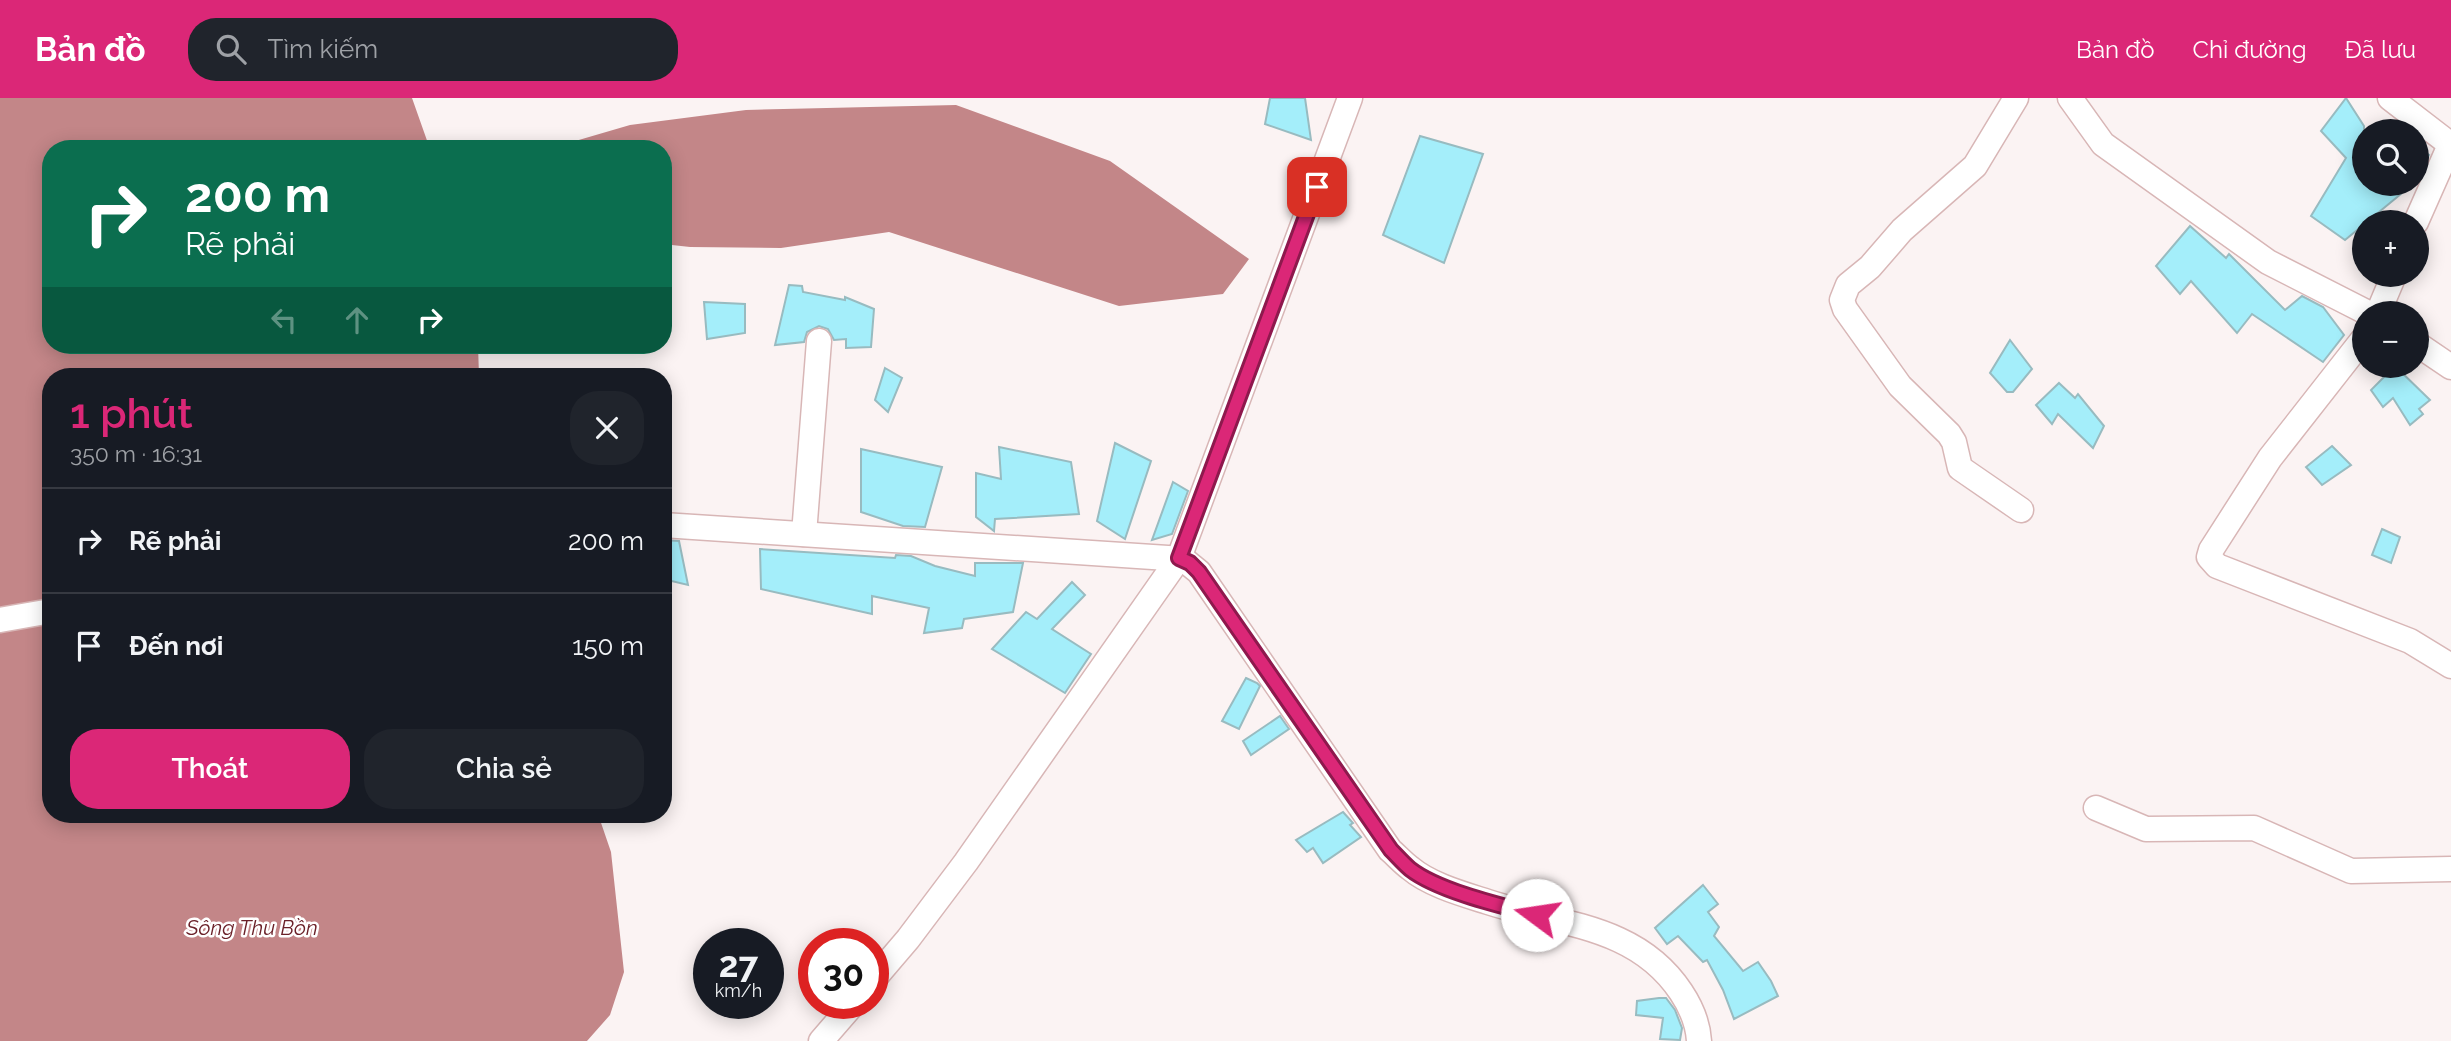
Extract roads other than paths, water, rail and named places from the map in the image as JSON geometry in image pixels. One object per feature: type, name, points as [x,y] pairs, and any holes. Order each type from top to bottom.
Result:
[{"type":"street","points":[[889,961],[966,862],[1179,558],[1350,98]]},
{"type":"street","points":[[2016,98],[1975,166],[1902,230],[1870,267],[1848,285],[1842,300],[1845,310],[1900,386],[1949,434],[1961,468],[2021,510]]},
{"type":"street","points":[[2070,98],[2103,144],[2269,262],[2352,305]]},
{"type":"street","points":[[2390,98],[2451,145],[2421,210]]},
{"type":"street","points":[[804,534],[819,341]]},
{"type":"street","points":[[2429,352],[2451,367]]},
{"type":"street","points":[[2352,353],[2270,457],[2211,550],[2210,556],[2217,566],[2381,632],[2410,641],[2451,666]]},
{"type":"street","points":[[672,526],[1179,558],[1190,563],[1199,572],[1391,850],[1411,869],[1430,880],[1489,903],[1586,927],[1623,941],[1645,953],[1670,976],[1685,998],[1694,1015],[1699,1041]]},
{"type":"street","points":[[0,620],[42,613]]},
{"type":"street","points":[[2096,808],[2146,829],[2254,828],[2351,872],[2451,869]]},
{"type":"street","points":[[821,1041],[840,1019]]},
{"type":"water","name":"Sông Thu Bồn","points":[[0,98],[412,98],[427,140],[42,140],[42,354],[478,354],[479,368],[42,368],[42,823],[601,823],[611,852],[624,972],[610,1015],[587,1041],[0,1041]]},
{"type":"water","points":[[956,105],[1110,161],[1249,259],[1223,294],[1119,306],[889,232],[781,248],[672,245],[672,140],[579,140],[630,125],[746,110]]}]
